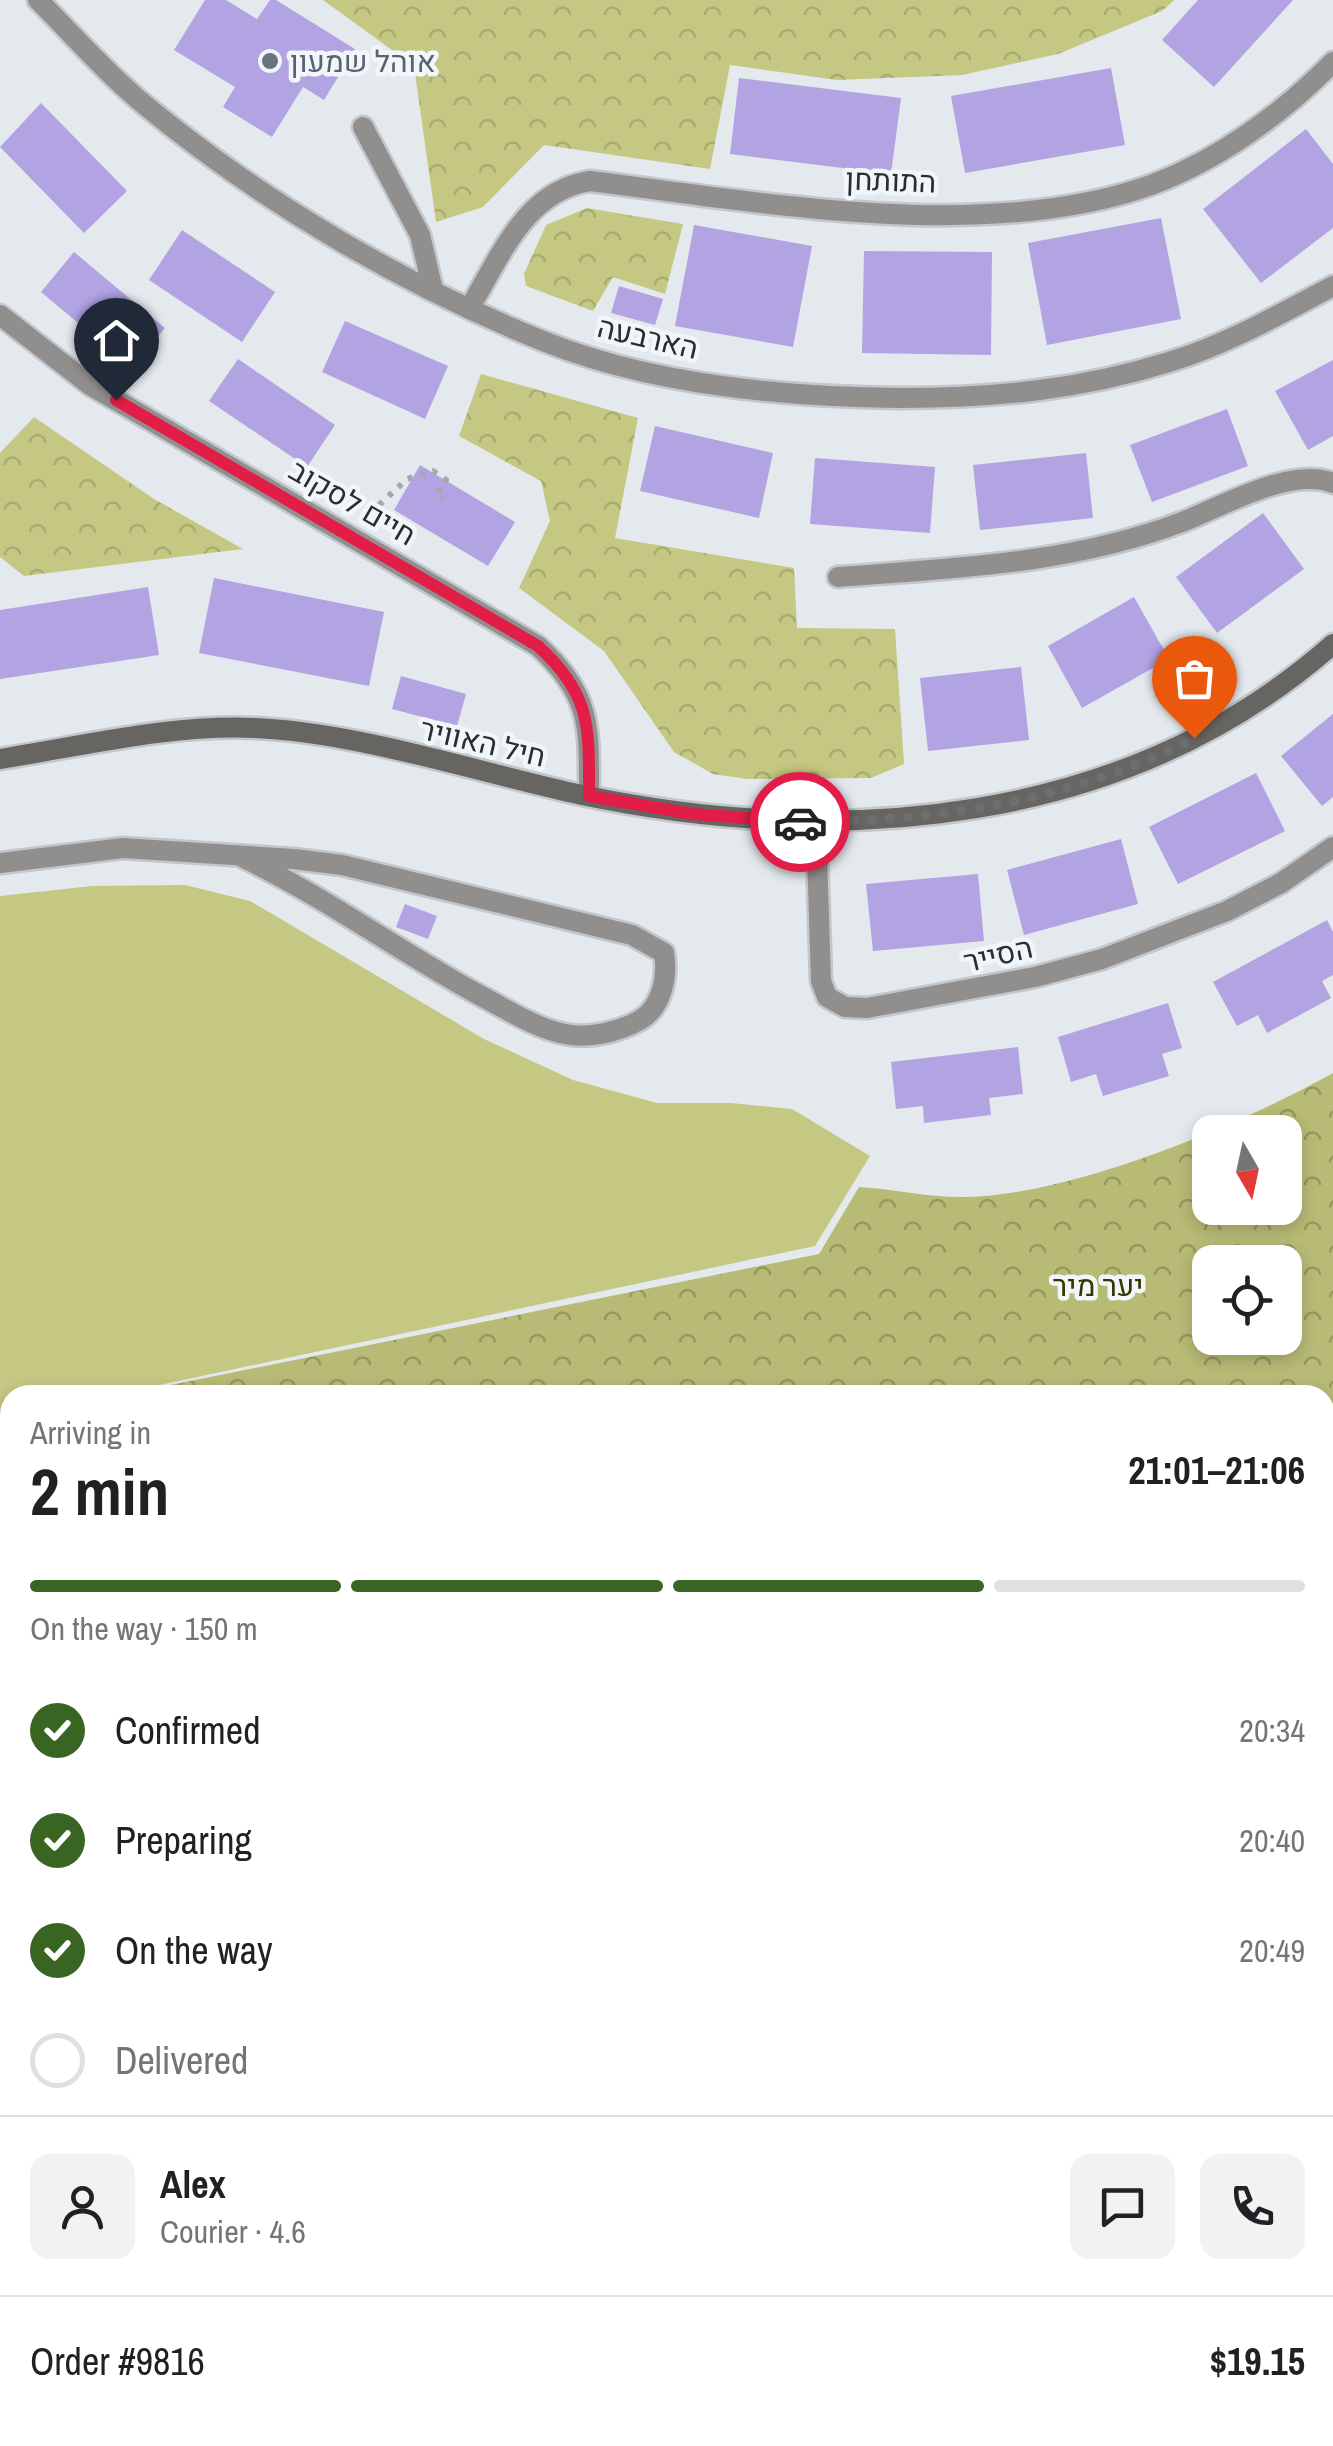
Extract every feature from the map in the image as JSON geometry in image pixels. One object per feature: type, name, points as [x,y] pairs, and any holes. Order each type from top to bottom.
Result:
[{"type":"street","name":"הארבעה","points":[[38,0],[145,106],[316,226],[433,290],[545,342],[644,370],[836,398],[1023,396],[1095,383],[1171,362],[1224,342],[1333,286]]},
{"type":"street","name":"התותחן","points":[[470,308],[538,202],[566,184],[590,181],[744,202],[912,214],[1036,208],[1102,198],[1150,185],[1197,164],[1258,127],[1333,62]]},
{"type":"street","points":[[363,126],[420,235],[433,290]]},
{"type":"street","name":"חיים לסקוב","points":[[0,315],[90,385],[538,646],[565,670],[581,697],[589,730],[589,796]]},
{"type":"street","points":[[838,576],[1042,560],[1114,546],[1300,476],[1333,483]]},
{"type":"street","name":"חיל האוויר","points":[[0,759],[190,730],[258,728],[342,740],[589,796],[692,814],[816,822],[937,816],[1004,804],[1108,775],[1167,752],[1262,701],[1333,644]]},
{"type":"street","name":"הסייר","points":[[816,822],[821,982],[828,997],[845,1007],[947,996],[1102,959],[1228,911],[1281,883],[1333,848]]},
{"type":"street","points":[[0,863],[123,848],[342,864],[632,935],[664,952],[666,968],[659,1001],[644,1018],[601,1034],[567,1035],[532,1023],[409,957],[290,880],[242,857]]},
{"type":"path","points":[[379,505],[406,479],[432,471],[446,480],[438,495],[443,499]]},
{"type":"green space","points":[[323,0],[1174,0],[1162,11],[1058,54],[962,75],[837,80],[730,65],[710,169],[544,145],[483,207],[436,222],[414,66]]},
{"type":"green space","points":[[587,208],[683,224],[665,294],[613,277],[593,311],[526,286],[524,274],[546,225]]},
{"type":"green space","points":[[481,374],[638,418],[615,538],[794,568],[797,628],[895,629],[904,764],[871,778],[747,779],[713,774],[674,752],[604,651],[519,588],[550,521],[541,481],[459,436]]},
{"type":"green space","points":[[34,417],[154,499],[243,549],[24,576],[0,557],[0,453]]},
{"type":"green space","points":[[185,885],[250,901],[484,1039],[573,1080],[657,1103],[731,1103],[792,1109],[870,1156],[815,1246],[159,1385],[0,1385],[0,896],[92,886]]},
{"type":"green space","name":"יער מיר","points":[[1333,1073],[1333,1385],[171,1385],[819,1254],[859,1187],[953,1197],[1009,1193],[1105,1171],[1192,1139],[1192,1225],[1302,1225],[1302,1115],[1249,1115]]},
{"type":"building","name":"אוהל שמעון","points":[[205,0],[226,0],[257,19],[270,0],[276,0],[355,49],[324,100],[303,87],[272,137],[223,107],[235,87],[174,50]]},
{"type":"building","points":[[1198,0],[1293,0],[1214,87],[1162,40]]},
{"type":"building","points":[[1111,68],[1125,145],[965,173],[951,96]]},
{"type":"building","points":[[739,78],[901,98],[891,174],[730,154]]},
{"type":"building","points":[[41,103],[127,191],[84,233],[0,147]]},
{"type":"building","points":[[1306,129],[1333,164],[1333,228],[1261,283],[1203,209]]},
{"type":"building","points":[[1161,218],[1181,319],[1047,345],[1028,243]]},
{"type":"building","points":[[694,225],[812,246],[793,347],[675,326]]},
{"type":"building","points":[[182,230],[275,292],[242,342],[149,280]]},
{"type":"building","points":[[864,251],[992,252],[991,355],[862,353]]},
{"type":"building","points":[[74,252],[165,328],[132,368],[41,292]]},
{"type":"building","points":[[619,286],[663,299],[655,325],[611,313]]},
{"type":"building","points":[[345,321],[448,366],[425,419],[322,372]]},
{"type":"building","points":[[238,359],[335,425],[307,467],[209,401]]},
{"type":"building","points":[[1333,360],[1333,436],[1308,450],[1275,391]]},
{"type":"building","points":[[1227,409],[1248,466],[1152,502],[1130,445]]},
{"type":"building","points":[[655,426],[773,453],[759,518],[640,491]]},
{"type":"building","points":[[1086,453],[1093,518],[980,530],[973,465]]},
{"type":"building","points":[[815,458],[935,467],[930,533],[810,524]]},
{"type":"building","points":[[420,465],[515,522],[488,566],[394,510]]},
{"type":"building","points":[[1263,513],[1304,569],[1217,633],[1176,577]]},
{"type":"building","points":[[214,578],[384,612],[369,686],[199,653]]},
{"type":"building","points":[[148,587],[159,655],[0,679],[0,610]]},
{"type":"building","points":[[1134,597],[1169,659],[1082,708],[1048,646]]},
{"type":"building","points":[[1021,667],[1029,740],[928,751],[920,678]]},
{"type":"building","points":[[401,676],[466,694],[457,726],[392,709]]},
{"type":"building","points":[[1333,714],[1333,797],[1322,806],[1281,756]]},
{"type":"building","points":[[1256,773],[1285,831],[1178,884],[1149,827]]},
{"type":"building","points":[[1121,839],[1138,904],[1024,935],[1007,870]]},
{"type":"building","points":[[978,874],[984,941],[873,951],[866,884]]},
{"type":"building","points":[[405,904],[437,916],[428,939],[396,927]]},
{"type":"building","points":[[1327,920],[1333,932],[1333,975],[1322,981],[1331,998],[1267,1033],[1258,1015],[1237,1026],[1213,982]]},
{"type":"building","points":[[1168,1003],[1182,1048],[1162,1054],[1169,1076],[1103,1096],[1096,1074],[1071,1082],[1058,1037]]},
{"type":"building","points":[[1018,1047],[1023,1094],[989,1098],[991,1115],[924,1123],[923,1106],[896,1109],[891,1062]]},
{"type":"way so far","points":[[800,822],[880,822],[1004,804],[1070,788],[1194,738]]},
{"type":"place","name":"אוהל שמעון","points":[[270,61]]},
{"type":"route","points":[[116,400],[538,646],[565,670],[581,697],[589,730],[589,796],[692,814],[800,822]]}]
